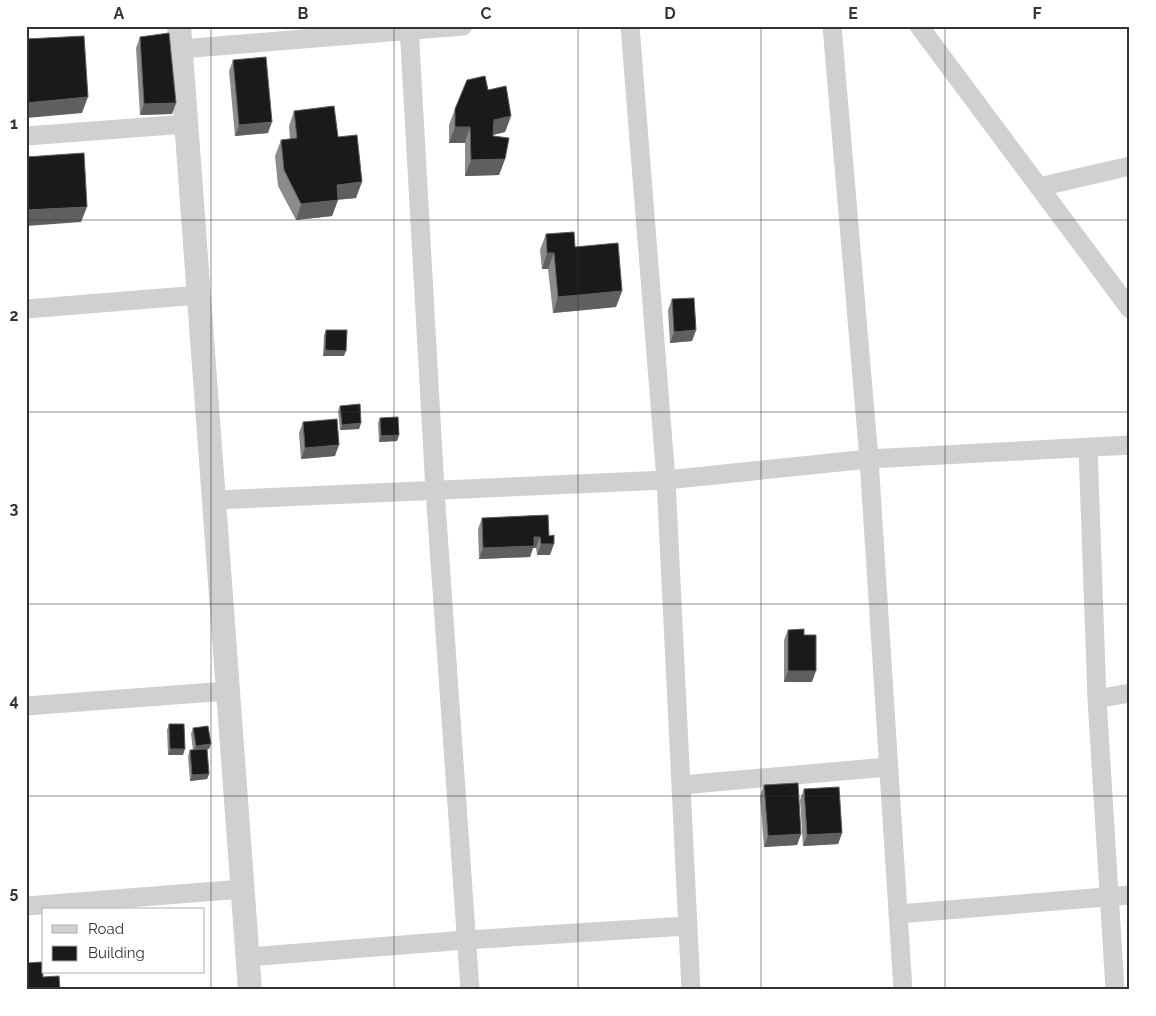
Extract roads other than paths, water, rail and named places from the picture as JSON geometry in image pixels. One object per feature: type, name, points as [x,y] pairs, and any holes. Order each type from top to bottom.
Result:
[{"type":"street","points":[[250,990],[180,38],[463,26]]},
{"type":"street","points":[[630,26],[666,480],[691,990]]},
{"type":"street","points":[[832,26],[868,459],[903,990]]},
{"type":"street","points":[[919,26],[1130,309]]},
{"type":"street","points":[[409,29],[435,490],[470,990]]},
{"type":"street","points":[[26,136],[186,124]]},
{"type":"street","points":[[1039,187],[1130,166]]},
{"type":"street","points":[[26,309],[199,295]]},
{"type":"street","points":[[214,500],[666,480],[868,459],[1130,445]]},
{"type":"street","points":[[1088,448],[1097,699],[1115,990]]},
{"type":"street","points":[[26,706],[228,691]]},
{"type":"street","points":[[1097,699],[1130,693]]},
{"type":"street","points":[[681,785],[888,767]]},
{"type":"street","points":[[26,906],[243,889]]},
{"type":"street","points":[[898,914],[1130,896]]},
{"type":"street","points":[[248,957],[466,940],[688,926]]}]
